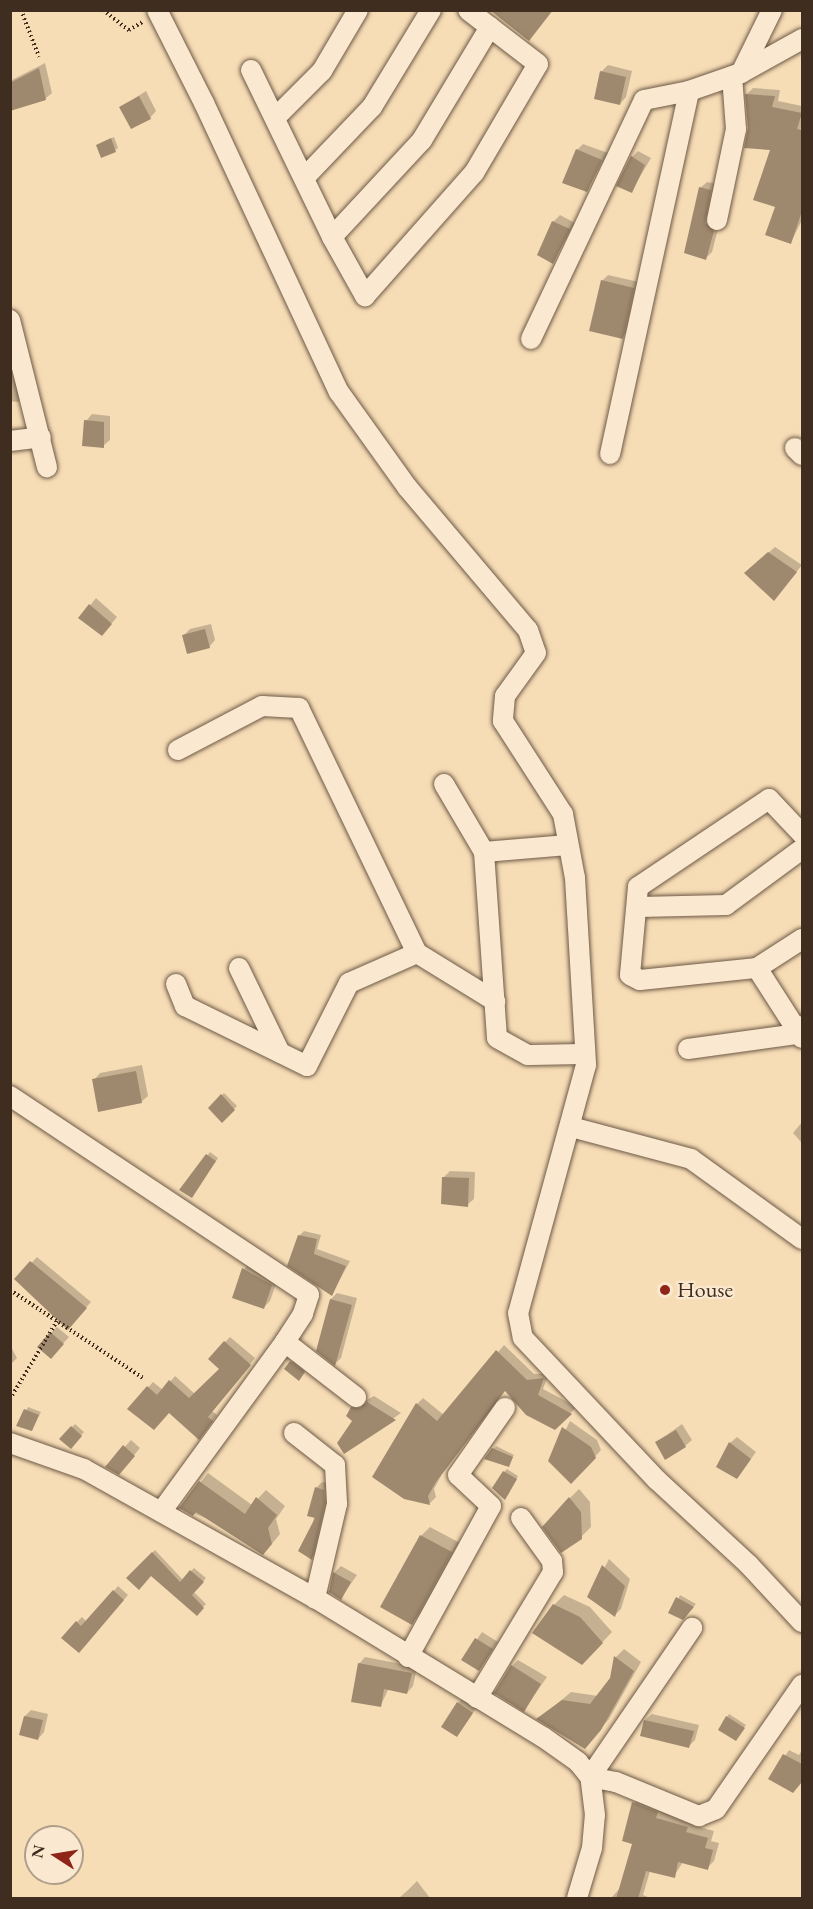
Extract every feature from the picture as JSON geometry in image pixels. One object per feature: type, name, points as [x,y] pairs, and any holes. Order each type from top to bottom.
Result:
[{"type":"street","points":[[276,117],[322,71],[358,10]]},
{"type":"street","points":[[305,177],[372,107],[431,10]]},
{"type":"street","points":[[251,70],[276,117],[332,237],[365,296],[474,173],[538,64],[468,10]]},
{"type":"street","points":[[717,220],[736,129],[736,74],[772,10]]},
{"type":"street","points":[[157,12],[339,392],[407,487],[528,630],[536,653],[506,696],[504,721],[563,814],[574,878],[585,1054],[571,1127],[518,1313],[523,1338],[657,1480],[749,1565],[802,1622]]},
{"type":"street","points":[[332,237],[422,140],[490,27]]},
{"type":"street","points":[[531,339],[644,100],[689,91],[736,74],[802,39]]},
{"type":"street","points":[[610,454],[689,91]]},
{"type":"street","points":[[10,320],[47,467]]},
{"type":"street","points":[[10,441],[41,437]]},
{"type":"street","points":[[178,750],[262,706],[299,708],[417,953],[495,1001]]},
{"type":"street","points":[[444,784],[484,852],[497,1038],[503,1044],[528,1055],[585,1054]]},
{"type":"street","points":[[802,834],[769,799],[638,887],[639,907],[630,975],[640,980],[757,968],[802,939]]},
{"type":"street","points":[[484,852],[568,845]]},
{"type":"street","points":[[639,907],[726,905],[802,849]]},
{"type":"street","points":[[176,984],[185,1006],[307,1066],[349,983],[417,953]]},
{"type":"street","points":[[239,968],[280,1053]]},
{"type":"street","points":[[688,1049],[801,1033],[757,968]]},
{"type":"street","points":[[10,1096],[309,1294],[303,1314],[285,1342],[161,1512]]},
{"type":"street","points":[[571,1127],[691,1159],[802,1239]]},
{"type":"street","points":[[285,1342],[356,1397]]},
{"type":"street","points":[[408,1657],[491,1506],[458,1475],[505,1408]]},
{"type":"street","points":[[294,1433],[335,1465],[337,1503],[315,1598]]},
{"type":"street","points":[[10,1443],[84,1469],[315,1598],[408,1657],[543,1737],[578,1762],[590,1777],[595,1815],[592,1848],[577,1899]]},
{"type":"street","points":[[477,1698],[554,1572],[552,1561],[521,1518]]},
{"type":"street","points":[[590,1777],[692,1628]]},
{"type":"street","points":[[590,1777],[616,1782],[699,1816],[716,1809],[802,1684]]},
{"type":"path","points":[[21,10],[39,57]]},
{"type":"path","points":[[103,10],[129,30],[157,12]]},
{"type":"path","points":[[10,1290],[143,1378]]},
{"type":"path","points":[[10,1399],[57,1321]]},
{"type":"building","points":[[490,10],[553,10],[529,41]]},
{"type":"building","points":[[39,68],[46,100],[10,111],[10,83]]},
{"type":"building","points":[[600,71],[626,77],[620,105],[594,99]]},
{"type":"building","points":[[745,94],[775,96],[772,107],[802,113],[797,129],[802,130],[802,211],[791,244],[765,235],[775,207],[753,200],[770,150],[744,148],[748,128]]},
{"type":"building","points":[[139,96],[151,119],[131,129],[119,107]]},
{"type":"building","points":[[111,138],[116,152],[101,158],[96,145]]},
{"type":"building","points":[[576,149],[602,160],[587,192],[562,183]]},
{"type":"building","points":[[631,156],[645,165],[632,193],[616,186]]},
{"type":"building","points":[[699,187],[711,190],[705,223],[714,231],[706,260],[684,253]]},
{"type":"building","points":[[552,221],[570,229],[553,264],[537,255]]},
{"type":"building","points":[[601,280],[634,288],[623,339],[589,331]]},
{"type":"building","points":[[84,420],[104,422],[104,448],[82,446]]},
{"type":"building","points":[[768,552],[797,572],[774,601],[744,573]]},
{"type":"building","points":[[89,604],[112,624],[102,636],[78,618]]},
{"type":"building","points":[[205,629],[210,648],[187,654],[182,635]]},
{"type":"building","points":[[136,1071],[142,1103],[98,1112],[92,1079]]},
{"type":"building","points":[[221,1094],[235,1110],[222,1123],[208,1108]]},
{"type":"building","points":[[206,1154],[216,1161],[192,1198],[179,1190]]},
{"type":"building","points":[[442,1177],[469,1178],[468,1207],[441,1204]]},
{"type":"building","points":[[298,1235],[317,1239],[314,1254],[346,1266],[332,1296],[287,1266]]},
{"type":"building","points":[[30,1261],[87,1308],[68,1330],[14,1279]]},
{"type":"building","points":[[242,1268],[272,1285],[264,1309],[232,1298]]},
{"type":"building","points":[[330,1299],[352,1305],[335,1366],[316,1351]]},
{"type":"building","points":[[50,1332],[64,1344],[51,1359],[37,1347]]},
{"type":"building","points":[[224,1341],[251,1365],[208,1417],[213,1421],[199,1440],[169,1413],[154,1430],[127,1409],[147,1386],[157,1395],[169,1380],[189,1398],[219,1369],[208,1359]]},
{"type":"building","points":[[496,1350],[527,1380],[544,1378],[538,1395],[572,1414],[555,1430],[526,1415],[505,1391],[436,1482],[428,1496],[430,1505],[404,1499],[372,1477],[416,1403],[437,1421]]},
{"type":"building","points":[[290,1361],[305,1372],[299,1381],[284,1369]]},
{"type":"building","points":[[367,1402],[396,1420],[344,1454],[337,1443],[352,1421],[346,1416],[351,1407],[360,1408]]},
{"type":"building","points":[[24,1409],[39,1415],[32,1431],[16,1426]]},
{"type":"building","points":[[71,1426],[82,1436],[71,1449],[59,1439]]},
{"type":"building","points":[[562,1427],[591,1447],[596,1458],[571,1484],[548,1461]]},
{"type":"building","points":[[676,1430],[686,1447],[665,1460],[655,1442]]},
{"type":"building","points":[[729,1442],[751,1459],[737,1479],[716,1467]]},
{"type":"building","points":[[123,1445],[135,1456],[119,1475],[105,1467]]},
{"type":"building","points":[[492,1448],[513,1457],[509,1467],[484,1459]]},
{"type":"building","points":[[503,1471],[517,1479],[505,1500],[492,1488]]},
{"type":"building","points":[[199,1481],[245,1514],[256,1497],[277,1515],[268,1528],[272,1544],[263,1555],[196,1512],[193,1516],[179,1508]]},
{"type":"building","points":[[315,1487],[324,1490],[325,1503],[312,1560],[298,1551],[315,1518],[307,1516]]},
{"type":"building","points":[[569,1497],[581,1512],[582,1539],[561,1553],[542,1527]]},
{"type":"building","points":[[420,1535],[452,1552],[412,1625],[380,1607]]},
{"type":"building","points":[[152,1552],[180,1582],[190,1570],[204,1582],[192,1595],[204,1608],[197,1616],[151,1576],[139,1590],[126,1578]]},
{"type":"building","points":[[602,1565],[625,1586],[615,1617],[587,1597]]},
{"type":"building","points":[[333,1572],[351,1582],[341,1600],[329,1592]]},
{"type":"building","points":[[113,1590],[124,1600],[79,1653],[61,1638],[76,1621],[81,1626]]},
{"type":"building","points":[[676,1597],[694,1607],[683,1620],[668,1613]]},
{"type":"building","points":[[553,1604],[580,1617],[603,1643],[582,1665],[532,1633]]},
{"type":"building","points":[[475,1638],[493,1649],[479,1671],[461,1660]]},
{"type":"building","points":[[614,1656],[634,1671],[601,1730],[585,1749],[536,1719],[562,1700],[590,1704],[610,1678]]},
{"type":"building","points":[[358,1663],[412,1673],[407,1694],[384,1689],[381,1707],[351,1702]]},
{"type":"building","points":[[511,1665],[541,1684],[524,1712],[494,1693]]},
{"type":"building","points":[[457,1702],[473,1713],[457,1737],[441,1727]]},
{"type":"building","points":[[24,1716],[43,1720],[38,1740],[19,1735]]},
{"type":"building","points":[[726,1716],[745,1728],[736,1741],[718,1730]]},
{"type":"building","points":[[644,1720],[694,1731],[689,1748],[640,1736]]},
{"type":"building","points":[[783,1754],[802,1764],[802,1782],[793,1793],[768,1779]]},
{"type":"building","points":[[632,1802],[658,1812],[656,1818],[688,1827],[686,1832],[708,1838],[705,1848],[713,1850],[708,1870],[678,1862],[675,1878],[646,1871],[638,1899],[616,1899],[632,1844],[622,1841]]},
{"type":"place","name":"House","points":[[665,1290]]}]
